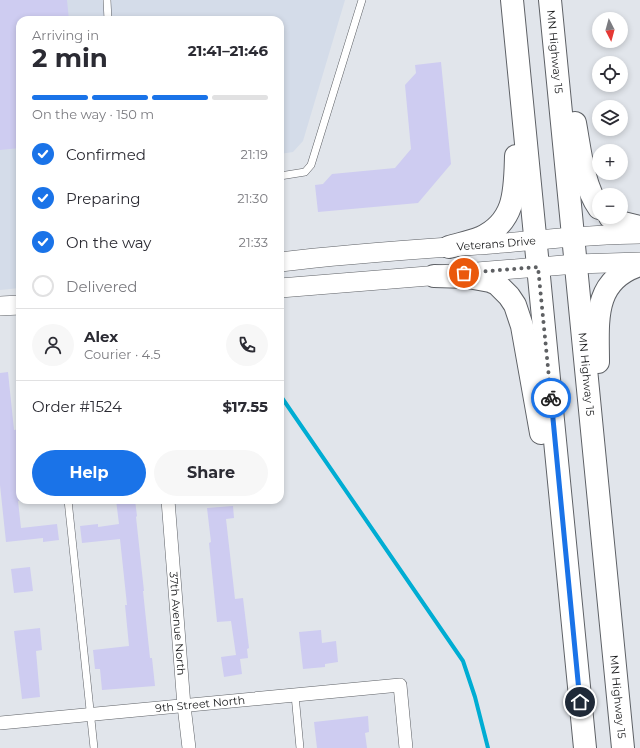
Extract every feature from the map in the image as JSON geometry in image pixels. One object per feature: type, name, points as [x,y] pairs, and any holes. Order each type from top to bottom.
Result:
[{"type":"highway","points":[[512,0],[585,748]]},
{"type":"highway","points":[[551,0],[585,175],[592,198]]},
{"type":"highway","name":"MN Highway 15","points":[[551,0],[624,748]]},
{"type":"highway","points":[[450,247],[478,239],[486,235],[504,219],[510,209],[515,182],[519,70]]},
{"type":"highway","points":[[627,224],[640,227]]},
{"type":"highway","points":[[601,522],[598,347],[599,309],[603,295],[612,282],[624,271],[640,264]]},
{"type":"highway","points":[[434,276],[468,277],[490,281],[503,289],[514,305],[522,326],[541,433],[567,564]]},
{"type":"main road","name":"Veterans Drive","points":[[284,261],[318,257],[574,237],[640,234]]},
{"type":"main road","points":[[284,288],[576,264],[640,264]]},
{"type":"main road","points":[[0,306],[16,304]]},
{"type":"street","name":"37th Avenue North","points":[[168,504],[184,706],[189,748]]},
{"type":"street","name":"9th Street North","points":[[0,723],[400,685],[406,748]]},
{"type":"lane","points":[[107,0],[108,16]]},
{"type":"lane","points":[[284,175],[305,172],[311,165],[362,0]]},
{"type":"lane","points":[[68,504],[94,748]]},
{"type":"lane","points":[[295,695],[300,748]]},
{"type":"shaded area","points":[[0,0],[345,0],[303,141],[293,152],[284,153],[284,16],[16,16],[16,288],[0,290]]},
{"type":"building","points":[[0,0],[67,0],[69,16],[16,16],[16,148],[0,150]]},
{"type":"building","points":[[441,62],[451,164],[418,203],[318,212],[315,185],[323,184],[332,174],[395,168],[411,149],[405,85],[416,73],[415,65]]},
{"type":"building","points":[[8,372],[14,430],[16,430],[16,504],[18,504],[21,528],[57,524],[59,540],[43,542],[43,538],[6,542],[0,485],[0,373]]},
{"type":"building","points":[[116,504],[136,504],[150,658],[152,658],[155,686],[102,690],[100,669],[95,669],[93,650],[129,646],[125,605],[127,605],[120,539],[82,543],[80,526],[98,524],[98,527],[119,524]]},
{"type":"building","points":[[233,506],[234,518],[226,519],[235,599],[243,598],[249,648],[247,649],[248,658],[240,659],[242,674],[224,677],[221,657],[236,655],[231,621],[217,622],[207,508]]},
{"type":"building","points":[[30,567],[33,591],[14,593],[11,569]]},
{"type":"building","points":[[40,628],[42,650],[36,651],[40,697],[22,699],[14,631]]},
{"type":"building","points":[[321,630],[322,643],[336,641],[338,662],[325,664],[325,667],[303,669],[299,632]]},
{"type":"building","points":[[368,716],[369,732],[365,733],[367,748],[317,748],[314,722]]},
{"type":"waterway","points":[[284,401],[463,661],[475,697],[488,748]]},
{"type":"way so far","points":[[464,273],[538,267],[551,398]]},
{"type":"route","points":[[551,398],[580,702]]}]
